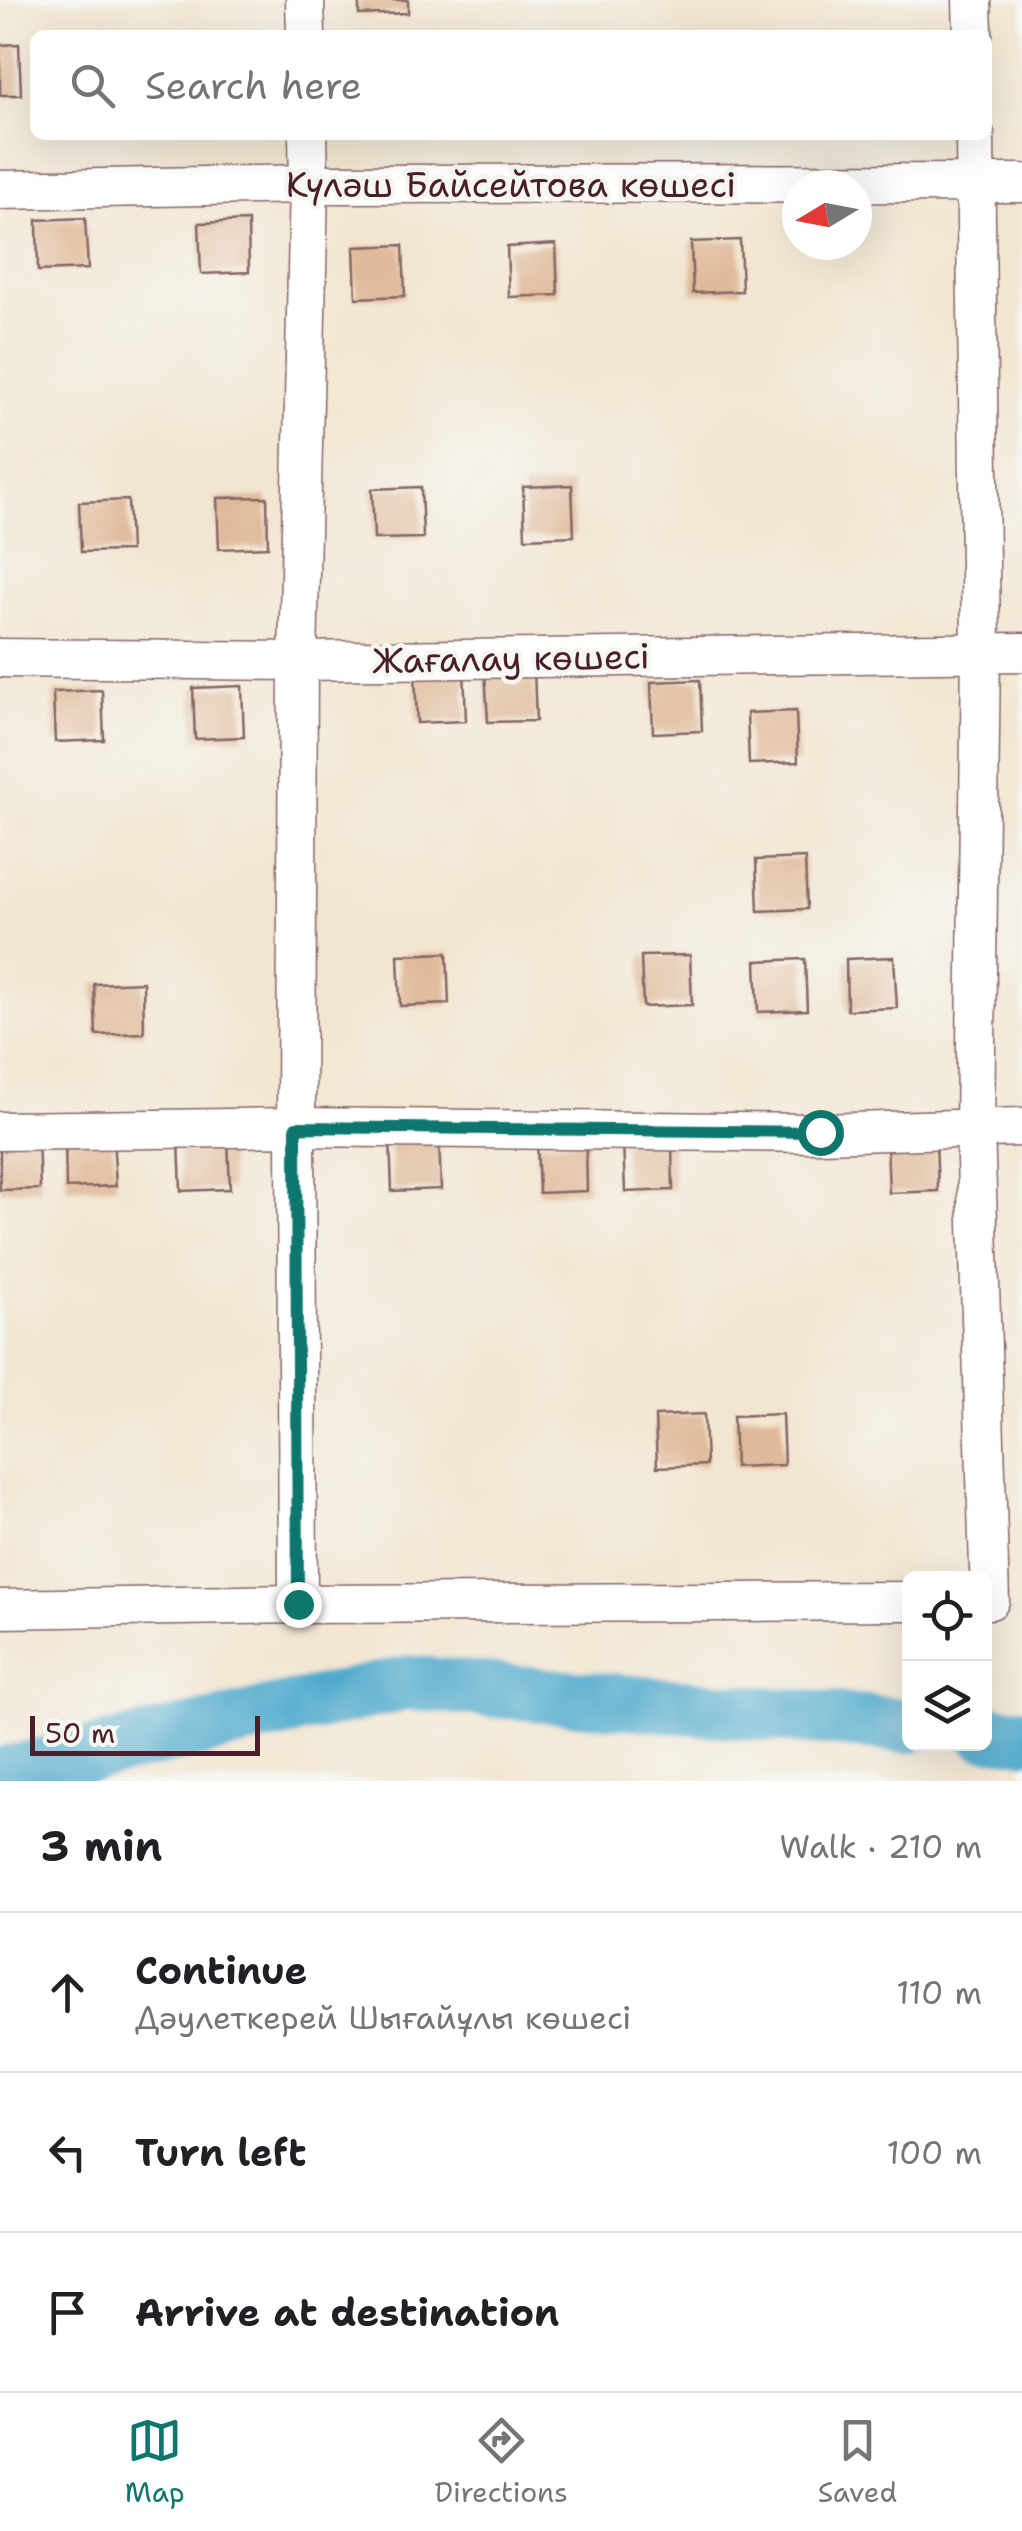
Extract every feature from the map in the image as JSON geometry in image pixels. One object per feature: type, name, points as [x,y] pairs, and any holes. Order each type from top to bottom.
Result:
[{"type":"street","points":[[305,0],[306,30]]},
{"type":"street","points":[[972,0],[973,30]]},
{"type":"street","points":[[298,1604],[298,660],[308,140]]},
{"type":"street","points":[[975,140],[981,652],[975,1128],[999,1600]]},
{"type":"street","name":"Күләш Байсейтова көшесі","points":[[0,190],[308,184],[1022,183]]},
{"type":"street","name":"Жағалау көшесі","points":[[0,658],[298,660],[1022,652]]},
{"type":"street","points":[[0,1132],[296,1127],[820,1132],[1022,1127]]},
{"type":"street","points":[[0,1609],[902,1600]]},
{"type":"building","points":[[359,0],[408,0],[408,13],[359,15]]},
{"type":"building","points":[[19,44],[21,95],[0,95],[0,45]]},
{"type":"building","points":[[85,218],[88,269],[38,271],[37,220]]},
{"type":"building","points":[[248,221],[249,272],[201,274],[199,223]]},
{"type":"building","points":[[740,240],[742,291],[693,293],[691,242]]},
{"type":"building","points":[[556,244],[558,295],[509,297],[507,247]]},
{"type":"building","points":[[403,245],[405,296],[356,298],[354,247]]},
{"type":"building","points":[[572,485],[574,536],[525,538],[523,487]]},
{"type":"building","points":[[421,487],[423,538],[374,539],[372,489]]},
{"type":"building","points":[[267,497],[268,547],[219,549],[217,498]]},
{"type":"building","points":[[128,500],[130,551],[81,552],[79,502]]},
{"type":"building","points":[[464,670],[466,721],[417,723],[415,672]]},
{"type":"building","points":[[534,670],[536,721],[488,722],[485,672]]},
{"type":"building","points":[[700,680],[702,731],[653,733],[651,682]]},
{"type":"building","points":[[242,686],[244,737],[195,739],[193,688]]},
{"type":"building","points":[[102,690],[104,740],[55,742],[53,692]]},
{"type":"building","points":[[796,711],[798,762],[749,764],[747,713]]},
{"type":"building","points":[[805,858],[807,909],[758,911],[756,860]]},
{"type":"building","points":[[447,953],[449,1004],[400,1006],[398,955]]},
{"type":"building","points":[[690,955],[692,1005],[643,1007],[641,956]]},
{"type":"building","points":[[894,957],[897,1008],[847,1010],[846,959]]},
{"type":"building","points":[[805,959],[807,1010],[758,1012],[756,961]]},
{"type":"building","points":[[143,982],[144,1033],[96,1035],[94,984]]},
{"type":"building","points":[[113,1135],[116,1186],[66,1188],[65,1137]]},
{"type":"building","points":[[38,1138],[40,1189],[0,1190],[0,1140]]},
{"type":"building","points":[[228,1138],[230,1189],[181,1191],[179,1140]]},
{"type":"building","points":[[439,1138],[441,1189],[392,1191],[390,1140]]},
{"type":"building","points":[[672,1140],[673,1190],[625,1192],[623,1141]]},
{"type":"building","points":[[936,1140],[938,1191],[889,1193],[887,1142]]},
{"type":"building","points":[[586,1141],[587,1191],[539,1193],[537,1142]]},
{"type":"building","points":[[704,1414],[706,1465],[657,1467],[655,1416]]},
{"type":"building","points":[[782,1414],[784,1465],[735,1467],[733,1416]]},
{"type":"waterway","points":[[0,1775],[408,1683],[902,1725]]},
{"type":"waterway","points":[[992,1733],[1022,1735]]},
{"type":"route","points":[[298,1604],[296,1127],[820,1132]]}]
